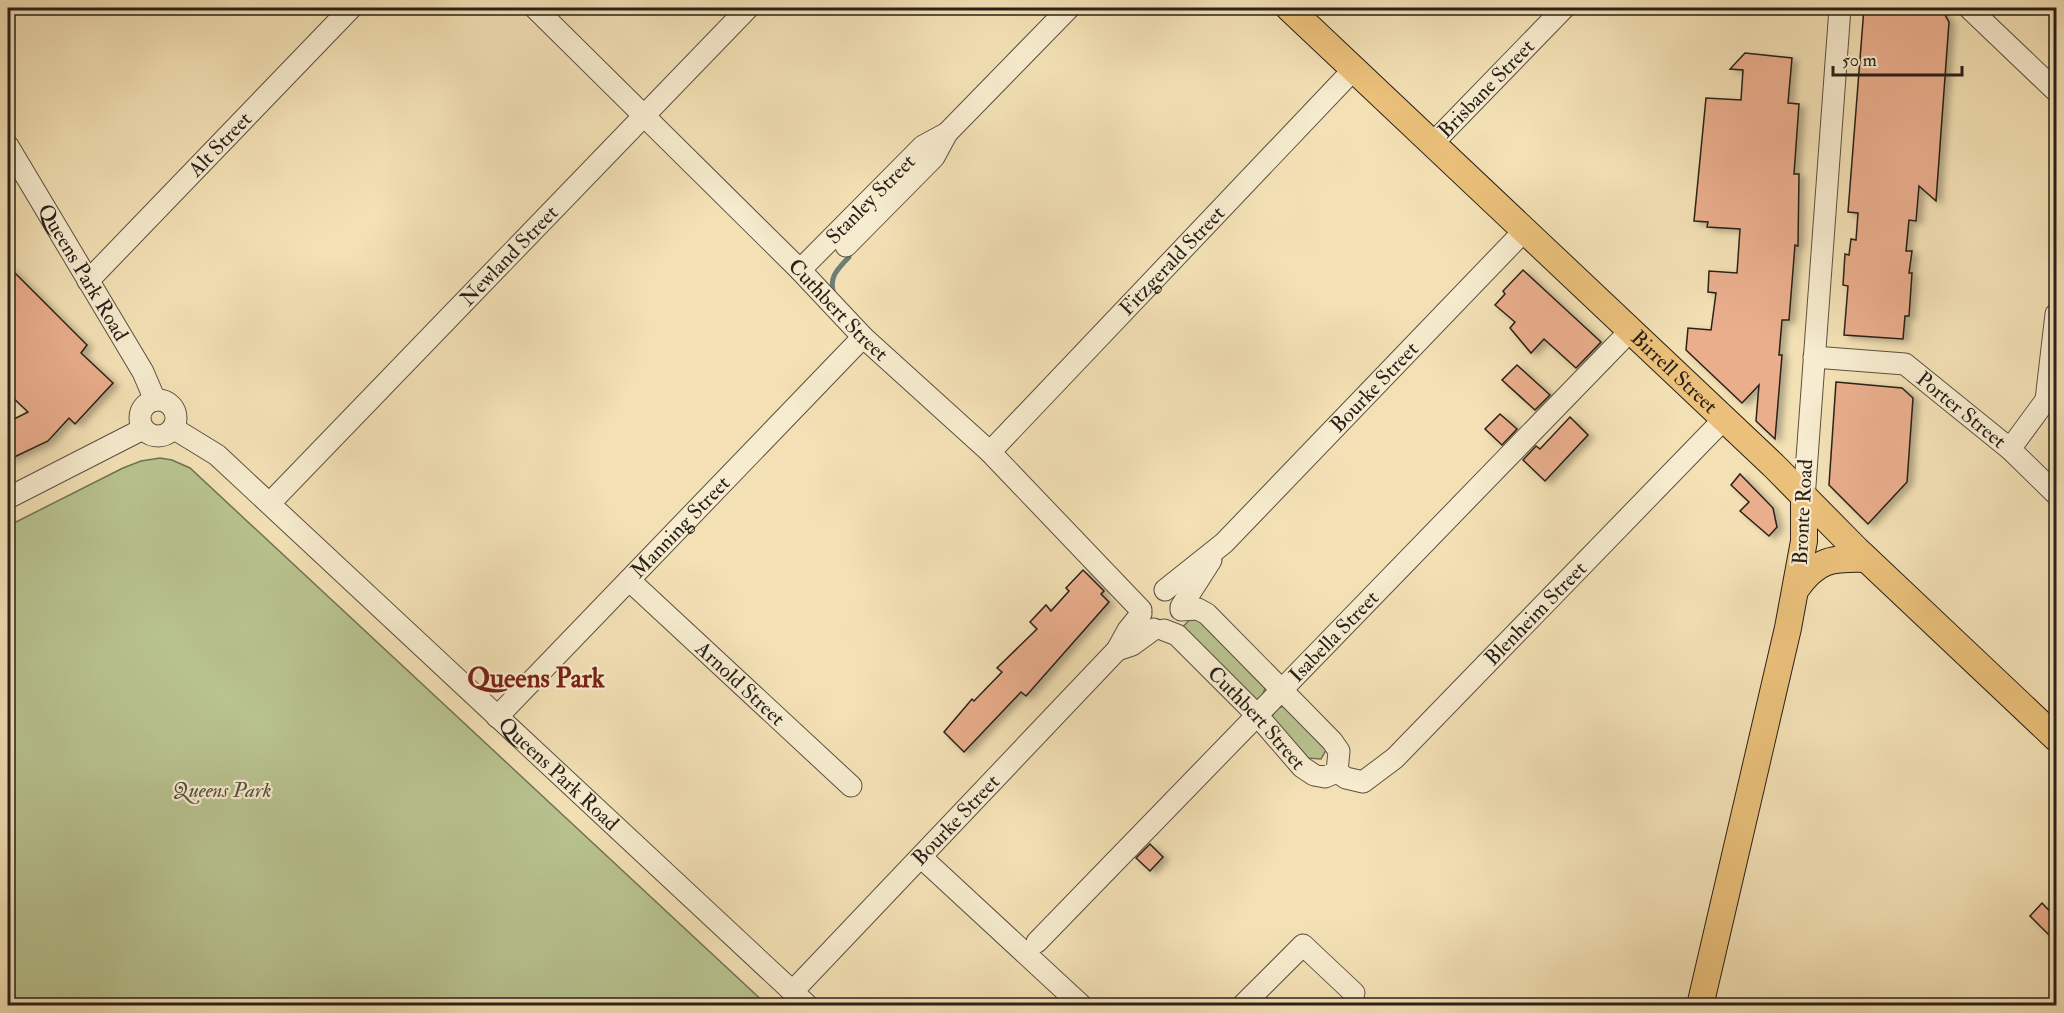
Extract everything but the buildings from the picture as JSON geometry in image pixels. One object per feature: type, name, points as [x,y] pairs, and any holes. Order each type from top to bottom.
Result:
[{"type":"main road","name":"Birrell Street","points":[[1291,8],[2056,738]]},
{"type":"main road","name":"Bronte Road","points":[[1700,1005],[1796,589],[1804,542],[1804,499]]},
{"type":"main road","points":[[1796,589],[1807,573],[1821,563],[1836,558],[1866,559]]},
{"type":"street","name":"Alt Street","points":[[88,281],[351,8]]},
{"type":"street","name":"Cuthbert Street","points":[[535,8],[800,270],[863,337],[990,452],[1150,621],[1177,635],[1257,715],[1302,767],[1314,775],[1324,777],[1337,772],[1340,751],[1282,689],[1207,614],[1198,609],[1181,608]]},
{"type":"street","name":"Newland Street","points":[[270,503],[748,8]]},
{"type":"street","name":"Stanley Street","points":[[846,246],[934,157],[947,133],[1069,8]]},
{"type":"street","name":"Brisbane Street","points":[[1433,143],[1564,8]]},
{"type":"street","name":"Bronte Road","points":[[1804,499],[1840,8]]},
{"type":"street","points":[[1969,8],[2056,91]]},
{"type":"street","name":"Fitzgerald Street","points":[[990,452],[1354,69]]},
{"type":"street","name":"Stanley Street","points":[[800,270],[923,146],[947,133]]},
{"type":"street","name":"Queens Park Road","points":[[8,146],[143,372],[154,400]]},
{"type":"street","name":"Bourke Street","points":[[1165,590],[1224,543],[1525,230]]},
{"type":"street","points":[[2010,448],[2046,400],[2056,314]]},
{"type":"street","name":"Isabella Street","points":[[1037,942],[1630,330]]},
{"type":"street","name":"Manning Street","points":[[497,717],[863,337]]},
{"type":"street","name":"Porter Street","points":[[1814,357],[1905,364],[2010,448],[2056,494]]},
{"type":"street","points":[[154,400],[166,402],[174,411],[173,428],[159,436],[143,429],[140,412],[148,402],[154,400]]},
{"type":"street","name":"Blenheim Street","points":[[1337,772],[1346,778],[1363,782],[1395,758],[1724,419]]},
{"type":"street","name":"Queens Park Road","points":[[173,428],[217,455],[270,503],[800,998]]},
{"type":"street","points":[[8,498],[143,429]]},
{"type":"street","name":"Bourke Street","points":[[1181,608],[1224,543]]},
{"type":"street","name":"Arnold Street","points":[[629,579],[851,786]]},
{"type":"street","points":[[1165,590],[1175,596],[1181,608],[1175,625],[1150,621],[1149,594],[1165,590]]},
{"type":"street","name":"Bourke Street","points":[[800,998],[921,857],[1118,650],[1128,630],[1150,621]]},
{"type":"street","points":[[921,857],[1082,1005]]},
{"type":"street","points":[[1242,1005],[1303,945],[1354,993]]},
{"type":"green space","name":"Queens Park","points":[[160,458],[172,460],[190,468],[767,1005],[8,1005],[8,526],[123,468],[141,461]]},
{"type":"green space","points":[[1191,618],[1200,621],[1265,688],[1262,697],[1256,701],[1181,629]]},
{"type":"green space","points":[[1285,706],[1326,750],[1321,759],[1308,758],[1272,717],[1276,708]]},
{"type":"waterway","points":[[834,294],[833,278],[849,257]]},
{"type":"district","name":"Queens Park","points":[[536,678]]}]
